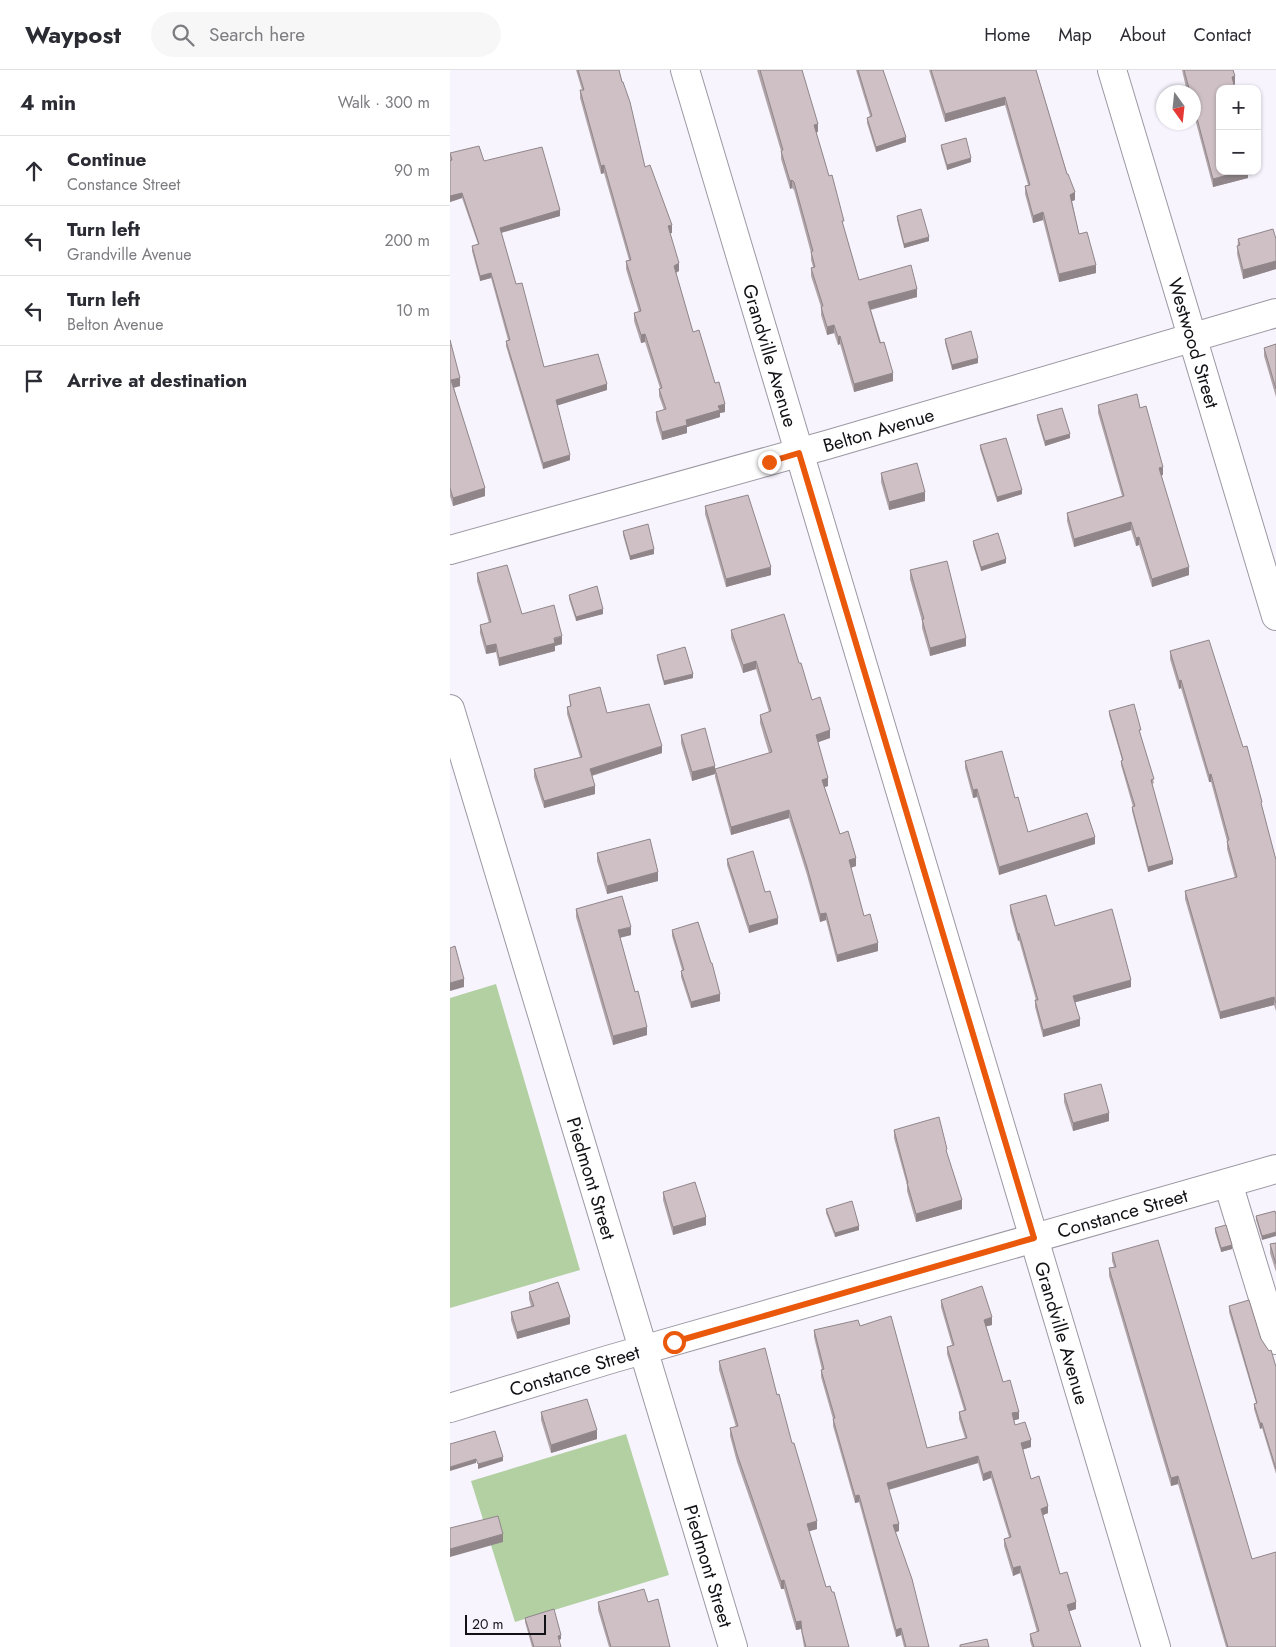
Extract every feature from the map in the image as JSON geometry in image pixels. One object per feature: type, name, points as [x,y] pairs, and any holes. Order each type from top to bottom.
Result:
[{"type":"street","name":"Grandville Avenue","points":[[685,70],[1156,1647]]},
{"type":"street","name":"Westwood Street","points":[[1112,70],[1276,616]]},
{"type":"street","name":"Belton Avenue","points":[[450,550],[799,453],[1276,313]]},
{"type":"street","name":"Piedmont Street","points":[[450,708],[733,1647]]},
{"type":"street","name":"Constance Street","points":[[450,1408],[644,1350],[1276,1168]]},
{"type":"street","points":[[1228,1183],[1276,1340]]},
{"type":"green space","points":[[496,984],[580,1270],[450,1308],[450,998]]},
{"type":"green space","points":[[626,1434],[669,1575],[515,1622],[471,1481]]},
{"type":"building","points":[[578,70],[619,70],[630,102],[645,167],[650,165],[672,225],[668,226],[679,263],[674,266],[693,332],[699,330],[715,383],[719,382],[725,404],[718,406],[720,410],[686,420],[687,425],[662,432],[656,412],[666,409],[659,389],[662,388],[645,334],[641,335],[634,313],[641,311],[626,261],[631,260],[604,165],[601,166],[580,90],[584,90]]},
{"type":"building","points":[[760,70],[802,70],[818,124],[814,125],[829,176],[832,175],[844,221],[842,221],[859,280],[911,265],[917,289],[868,302],[880,343],[884,342],[893,373],[854,384],[840,336],[838,337],[834,325],[827,327],[821,307],[823,306],[811,268],[815,267],[811,252],[813,251],[794,182],[790,181],[781,151],[783,150]]},
{"type":"building","points":[[858,70],[883,70],[906,137],[876,147],[867,118],[872,116]]},
{"type":"building","points":[[931,70],[1036,70],[1067,174],[1075,192],[1070,195],[1079,234],[1087,232],[1096,265],[1059,274],[1043,212],[1033,216],[1025,186],[1030,185],[1005,97],[945,114]]},
{"type":"building","points":[[1184,70],[1233,70],[1235,76],[1232,77],[1234,85],[1216,85],[1216,175],[1228,175],[1213,179],[1200,130],[1201,85],[1188,85]]},
{"type":"building","points":[[966,138],[971,158],[947,165],[941,145]]},
{"type":"building","points":[[479,146],[484,161],[542,147],[560,210],[500,228],[516,284],[522,283],[544,367],[598,354],[607,384],[556,400],[570,455],[543,463],[506,341],[510,340],[491,273],[480,276],[472,246],[479,244],[462,193],[450,196],[450,161],[452,160],[450,153]]},
{"type":"building","points":[[921,209],[929,237],[904,244],[897,216]]},
{"type":"building","points":[[1273,229],[1276,239],[1276,261],[1243,270],[1237,246],[1240,245],[1238,239]]},
{"type":"building","points":[[971,331],[978,358],[952,365],[945,339]]},
{"type":"building","points":[[450,340],[460,378],[451,380],[485,488],[453,498],[450,488]]},
{"type":"building","points":[[1276,344],[1276,389],[1264,348]]},
{"type":"building","points":[[1137,394],[1140,408],[1146,406],[1163,467],[1159,468],[1189,567],[1152,579],[1139,537],[1136,538],[1131,522],[1074,539],[1067,513],[1124,496],[1098,405]]},
{"type":"building","points":[[1062,408],[1070,434],[1045,441],[1037,415]]},
{"type":"building","points":[[1006,438],[1022,490],[997,497],[980,445]]},
{"type":"building","points":[[917,463],[925,492],[889,502],[881,473]]},
{"type":"building","points":[[748,495],[771,567],[726,579],[705,506]]},
{"type":"building","points":[[648,524],[654,549],[630,556],[623,531]]},
{"type":"building","points":[[998,533],[1006,559],[981,567],[973,541]]},
{"type":"building","points":[[947,561],[966,638],[930,648],[910,570]]},
{"type":"building","points":[[507,565],[522,614],[554,605],[562,636],[554,638],[555,643],[499,658],[496,644],[486,646],[480,625],[491,622],[477,573]]},
{"type":"building","points":[[597,586],[603,609],[576,617],[569,595]]},
{"type":"building","points":[[784,614],[812,700],[820,697],[830,730],[816,735],[828,778],[822,780],[840,834],[848,831],[856,858],[849,860],[864,916],[870,914],[878,943],[837,955],[826,913],[820,914],[789,810],[731,827],[715,769],[772,752],[760,715],[771,711],[756,661],[743,665],[731,630]]},
{"type":"building","points":[[1209,640],[1243,747],[1247,746],[1276,860],[1276,1003],[1274,997],[1220,1012],[1185,891],[1237,877],[1211,774],[1209,775],[1181,680],[1179,681],[1170,651]]},
{"type":"building","points":[[685,647],[693,674],[664,681],[657,655]]},
{"type":"building","points":[[600,687],[607,713],[649,704],[662,746],[590,769],[595,786],[544,801],[534,769],[582,757],[567,707],[571,706],[569,695]]},
{"type":"building","points":[[1134,704],[1141,730],[1139,730],[1154,779],[1151,780],[1173,860],[1148,867],[1132,807],[1135,806],[1121,761],[1123,760],[1109,711]]},
{"type":"building","points":[[705,728],[715,766],[692,772],[681,735]]},
{"type":"building","points":[[1002,751],[1015,798],[1018,797],[1028,832],[1087,813],[1095,837],[999,867],[977,789],[973,790],[965,761]]},
{"type":"building","points":[[650,839],[658,872],[607,886],[597,853]]},
{"type":"building","points":[[753,851],[765,892],[770,891],[778,918],[749,926],[727,859]]},
{"type":"building","points":[[1046,895],[1055,926],[1112,909],[1131,980],[1073,996],[1080,1019],[1043,1030],[1035,1000],[1038,1000],[1010,905]]},
{"type":"building","points":[[622,896],[631,927],[618,930],[635,992],[638,991],[647,1027],[613,1036],[576,909]]},
{"type":"building","points":[[698,922],[720,994],[691,1002],[681,971],[684,970],[672,930]]},
{"type":"building","points":[[455,946],[464,979],[450,983],[450,948]]},
{"type":"building","points":[[1101,1084],[1109,1113],[1073,1123],[1064,1094]]},
{"type":"building","points":[[939,1117],[946,1150],[962,1200],[916,1214],[894,1130]]},
{"type":"building","points":[[695,1182],[706,1217],[673,1227],[663,1192]]},
{"type":"building","points":[[852,1201],[859,1226],[835,1233],[826,1209]]},
{"type":"building","points":[[1275,1211],[1276,1232],[1262,1236],[1256,1216]]},
{"type":"building","points":[[1226,1225],[1232,1245],[1221,1248],[1215,1228]]},
{"type":"building","points":[[1158,1240],[1252,1559],[1276,1552],[1276,1647],[1228,1647],[1178,1476],[1171,1478],[1109,1268],[1116,1267],[1112,1253]]},
{"type":"building","points":[[1276,1243],[1276,1264],[1270,1244]]},
{"type":"building","points":[[558,1282],[570,1317],[517,1332],[511,1312],[534,1306],[529,1292]]},
{"type":"building","points":[[982,1286],[992,1317],[984,1320],[1003,1382],[1010,1380],[1019,1412],[1012,1413],[1015,1425],[1025,1422],[1031,1440],[1021,1443],[1031,1479],[1039,1476],[1048,1506],[1041,1509],[1060,1574],[1067,1572],[1076,1602],[1067,1605],[1081,1647],[1034,1647],[1030,1634],[1039,1631],[1020,1566],[1013,1568],[1004,1539],[1011,1537],[991,1471],[983,1474],[978,1456],[887,1483],[899,1524],[893,1525],[912,1579],[929,1647],[906,1647],[901,1628],[896,1630],[859,1495],[855,1496],[833,1419],[835,1418],[821,1370],[824,1369],[814,1330],[858,1320],[860,1326],[891,1316],[927,1448],[967,1438],[959,1412],[966,1410],[947,1347],[954,1345],[941,1300]]},
{"type":"building","points":[[1249,1300],[1261,1339],[1269,1351],[1271,1350],[1276,1367],[1276,1469],[1254,1404],[1257,1403],[1229,1306]]},
{"type":"building","points":[[765,1348],[777,1395],[779,1394],[792,1443],[794,1443],[817,1521],[807,1524],[826,1587],[830,1586],[832,1592],[834,1592],[849,1647],[806,1647],[801,1621],[796,1622],[784,1580],[781,1581],[737,1454],[730,1428],[738,1426],[719,1361]]},
{"type":"building","points":[[587,1399],[597,1430],[551,1445],[541,1412]]},
{"type":"building","points":[[495,1431],[503,1457],[478,1464],[476,1459],[450,1467],[450,1444]]},
{"type":"building","points":[[498,1516],[503,1534],[450,1549],[450,1528]]},
{"type":"building","points":[[644,1589],[648,1602],[658,1599],[670,1647],[611,1647],[598,1602]]},
{"type":"building","points":[[554,1609],[561,1635],[558,1636],[561,1647],[534,1647],[525,1618]]},
{"type":"building","points":[[987,1639],[989,1647],[960,1647],[960,1645]]},
{"type":"route","points":[[674,1342],[1034,1238],[799,453],[769,462]]}]
